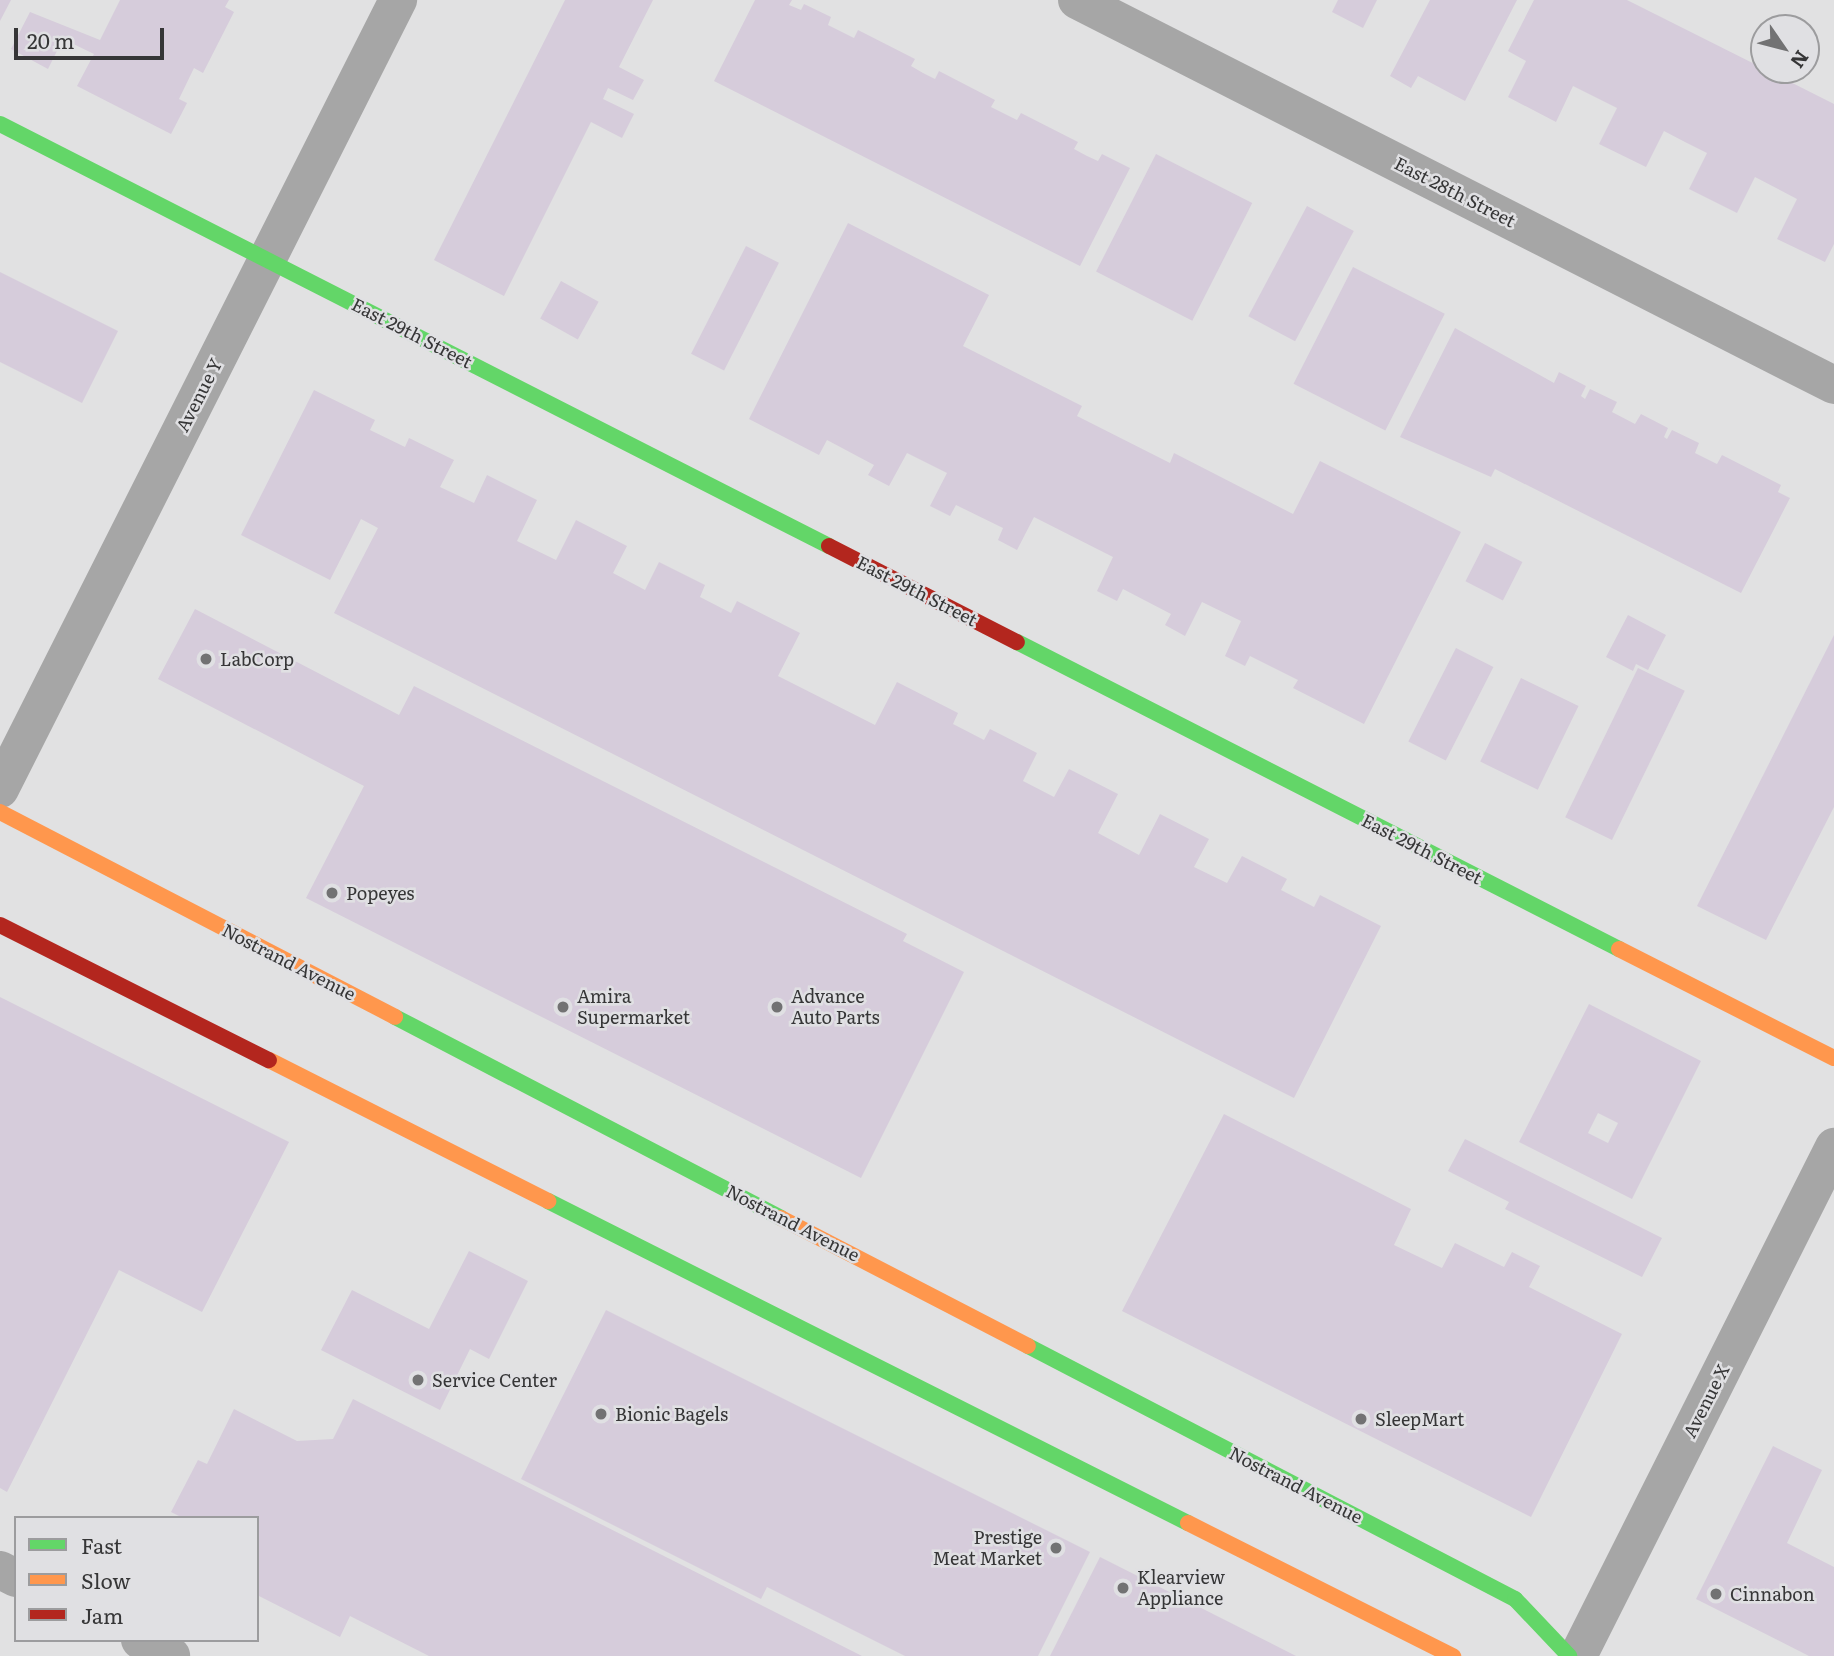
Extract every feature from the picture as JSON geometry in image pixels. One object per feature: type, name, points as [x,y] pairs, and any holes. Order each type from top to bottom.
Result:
[{"type":"main road","name":"East 29th Street","points":[[0,124],[1834,1058]]},
{"type":"main road","name":"Nostrand Avenue","points":[[0,812],[1515,1599],[1569,1656]]},
{"type":"main road","points":[[0,925],[1453,1656]]},
{"type":"street","name":"Avenue Y","points":[[0,789],[398,0]]},
{"type":"street","name":"East 28th Street","points":[[1077,0],[1834,385]]},
{"type":"street","name":"Avenue X","points":[[1578,1656],[1834,1147]]},
{"type":"street","points":[[144,1642],[171,1656]]},
{"type":"building","points":[[0,0],[11,0],[0,21]]},
{"type":"building","points":[[120,0],[229,0],[225,7],[234,12],[203,73],[194,68],[179,99],[187,103],[171,134],[77,86],[94,54],[63,39],[48,69],[11,49],[30,12],[100,40]]},
{"type":"building","points":[[565,0],[653,0],[619,67],[644,80],[633,100],[608,88],[603,99],[634,114],[622,138],[591,122],[504,296],[434,260]]},
{"type":"building","points":[[755,0],[792,0],[789,5],[801,10],[804,4],[831,17],[828,25],[854,38],[858,30],[915,59],[911,66],[923,73],[935,79],[939,71],[995,100],[991,107],[1017,120],[1021,113],[1078,142],[1074,149],[1087,156],[1098,161],[1102,154],[1130,168],[1080,266],[714,81]]},
{"type":"building","points":[[1338,0],[1377,0],[1363,28],[1332,12]]},
{"type":"building","points":[[1430,0],[1517,0],[1465,101],[1418,76],[1411,88],[1390,76]]},
{"type":"building","points":[[1534,0],[1627,0],[1750,62],[1750,84],[1794,84],[1834,104],[1834,244],[1825,262],[1777,239],[1797,199],[1755,177],[1737,213],[1689,189],[1707,153],[1664,131],[1646,167],[1599,144],[1617,108],[1573,86],[1556,122],[1508,97],[1526,61],[1508,51]]},
{"type":"building","points":[[1156,154],[1252,203],[1192,321],[1096,272]]},
{"type":"building","points":[[1307,206],[1354,231],[1295,341],[1248,316]]},
{"type":"building","points":[[848,223],[989,295],[963,346],[1082,406],[1077,416],[1170,463],[1174,453],[1293,514],[1320,461],[1461,532],[1364,724],[1293,688],[1298,680],[1250,656],[1245,666],[1225,656],[1241,621],[1202,602],[1185,636],[1165,625],[1171,614],[1123,589],[1117,601],[1097,591],[1113,557],[1034,517],[1017,550],[998,540],[1003,528],[956,505],[950,516],[930,506],[947,473],[907,453],[889,486],[868,475],[874,465],[827,440],[819,455],[749,419]]},
{"type":"building","points":[[746,246],[779,263],[724,371],[691,354]]},
{"type":"building","points":[[1353,267],[1445,314],[1385,430],[1294,384]]},
{"type":"building","points":[[0,272],[118,331],[82,403],[0,362]]},
{"type":"building","points":[[561,281],[599,302],[578,339],[540,319]]},
{"type":"building","points":[[1455,328],[1554,383],[1559,372],[1586,386],[1581,396],[1585,399],[1590,389],[1617,402],[1612,412],[1635,424],[1641,414],[1668,428],[1664,437],[1667,439],[1672,430],[1699,443],[1695,453],[1717,464],[1722,455],[1781,485],[1778,492],[1790,498],[1741,593],[1495,469],[1491,477],[1400,437]]},
{"type":"building","points":[[314,390],[375,420],[370,430],[405,447],[409,438],[454,460],[440,487],[474,503],[487,475],[537,500],[517,541],[556,560],[576,520],[627,546],[613,573],[645,590],[659,562],[705,585],[700,597],[731,613],[737,601],[800,633],[778,676],[875,725],[897,682],[958,713],[953,724],[984,740],[990,729],[1037,753],[1023,781],[1054,797],[1069,769],[1118,794],[1098,833],[1139,855],[1160,814],[1209,839],[1194,867],[1227,883],[1242,856],[1287,879],[1281,890],[1314,907],[1320,895],[1381,926],[1294,1098],[334,613],[378,528],[361,519],[330,580],[241,535]]},
{"type":"building","points":[[1485,543],[1522,562],[1503,600],[1465,581]]},
{"type":"building","points":[[195,609],[399,715],[414,686],[907,934],[903,941],[964,972],[861,1178],[306,898],[364,786],[158,679]]},
{"type":"building","points":[[1628,615],[1666,635],[1648,670],[1636,664],[1633,671],[1606,657]]},
{"type":"building","points":[[1834,635],[1834,807],[1766,940],[1697,906]]},
{"type":"building","points":[[1456,648],[1493,667],[1446,761],[1408,742]]},
{"type":"building","points":[[1638,668],[1685,691],[1612,840],[1565,817]]},
{"type":"building","points":[[1521,678],[1579,706],[1538,790],[1480,762]]},
{"type":"building","points":[[0,997],[289,1142],[202,1312],[119,1270],[7,1492],[0,1488]]},
{"type":"building","points":[[1589,1004],[1701,1061],[1632,1199],[1519,1142]],"holes":[[[1598,1113],[1618,1123],[1608,1143],[1588,1133]]]},
{"type":"building","points":[[1224,1114],[1411,1209],[1394,1245],[1442,1268],[1455,1243],[1504,1267],[1512,1252],[1540,1266],[1529,1287],[1622,1334],[1531,1517],[1122,1311]]},
{"type":"building","points":[[1465,1139],[1662,1238],[1642,1277],[1505,1209],[1509,1202],[1448,1171]]},
{"type":"building","name":"Service Center","points":[[469,1251],[528,1281],[489,1359],[470,1349],[440,1410],[321,1350],[352,1290],[429,1329]]},
{"type":"building","points":[[606,1310],[1090,1552],[1038,1656],[905,1656],[767,1587],[761,1599],[521,1479]]},
{"type":"building","points":[[353,1399],[862,1656],[429,1656],[350,1616],[340,1637],[259,1596],[259,1516],[179,1516],[171,1512],[198,1460],[207,1464],[234,1409],[297,1441],[333,1439]]},
{"type":"building","points":[[1773,1446],[1822,1470],[1787,1543],[1834,1567],[1834,1656],[1809,1656],[1696,1599]]},
{"type":"building","name":"Klearview Appliance","points":[[1100,1557],[1223,1619],[1296,1656],[1050,1656]]},
{"type":"traffic: fast","points":[[0,124],[829,546]]},
{"type":"traffic: fast","points":[[1017,642],[1619,949]]},
{"type":"traffic: fast","points":[[395,1017],[781,1218]]},
{"type":"traffic: fast","points":[[548,1201],[1188,1523]]},
{"type":"traffic: fast","points":[[1028,1346],[1515,1599],[1569,1656]]},
{"type":"traffic: slow","points":[[0,812],[395,1017]]},
{"type":"traffic: slow","points":[[1619,949],[1834,1058]]},
{"type":"traffic: slow","points":[[269,1060],[548,1201]]},
{"type":"traffic: slow","points":[[781,1218],[1028,1346]]},
{"type":"traffic: slow","points":[[1188,1523],[1453,1656]]},
{"type":"traffic: jam","points":[[829,546],[1017,642]]},
{"type":"traffic: jam","points":[[0,925],[269,1060]]},
{"type":"place","name":"LabCorp","points":[[206,659]]},
{"type":"place","name":"Popeyes","points":[[332,893]]},
{"type":"place","name":"Amira Supermarket","points":[[563,1007]]},
{"type":"place","name":"Advance Auto Parts","points":[[777,1007]]},
{"type":"place","name":"Service Center","points":[[418,1380]]},
{"type":"place","name":"Bionic Bagels","points":[[601,1414]]},
{"type":"place","name":"SleepMart","points":[[1361,1419]]},
{"type":"place","name":"Prestige Meat Market","points":[[1056,1548]]},
{"type":"place","name":"Klearview Appliance","points":[[1123,1588]]},
{"type":"place","name":"Cinnabon","points":[[1716,1594]]}]
